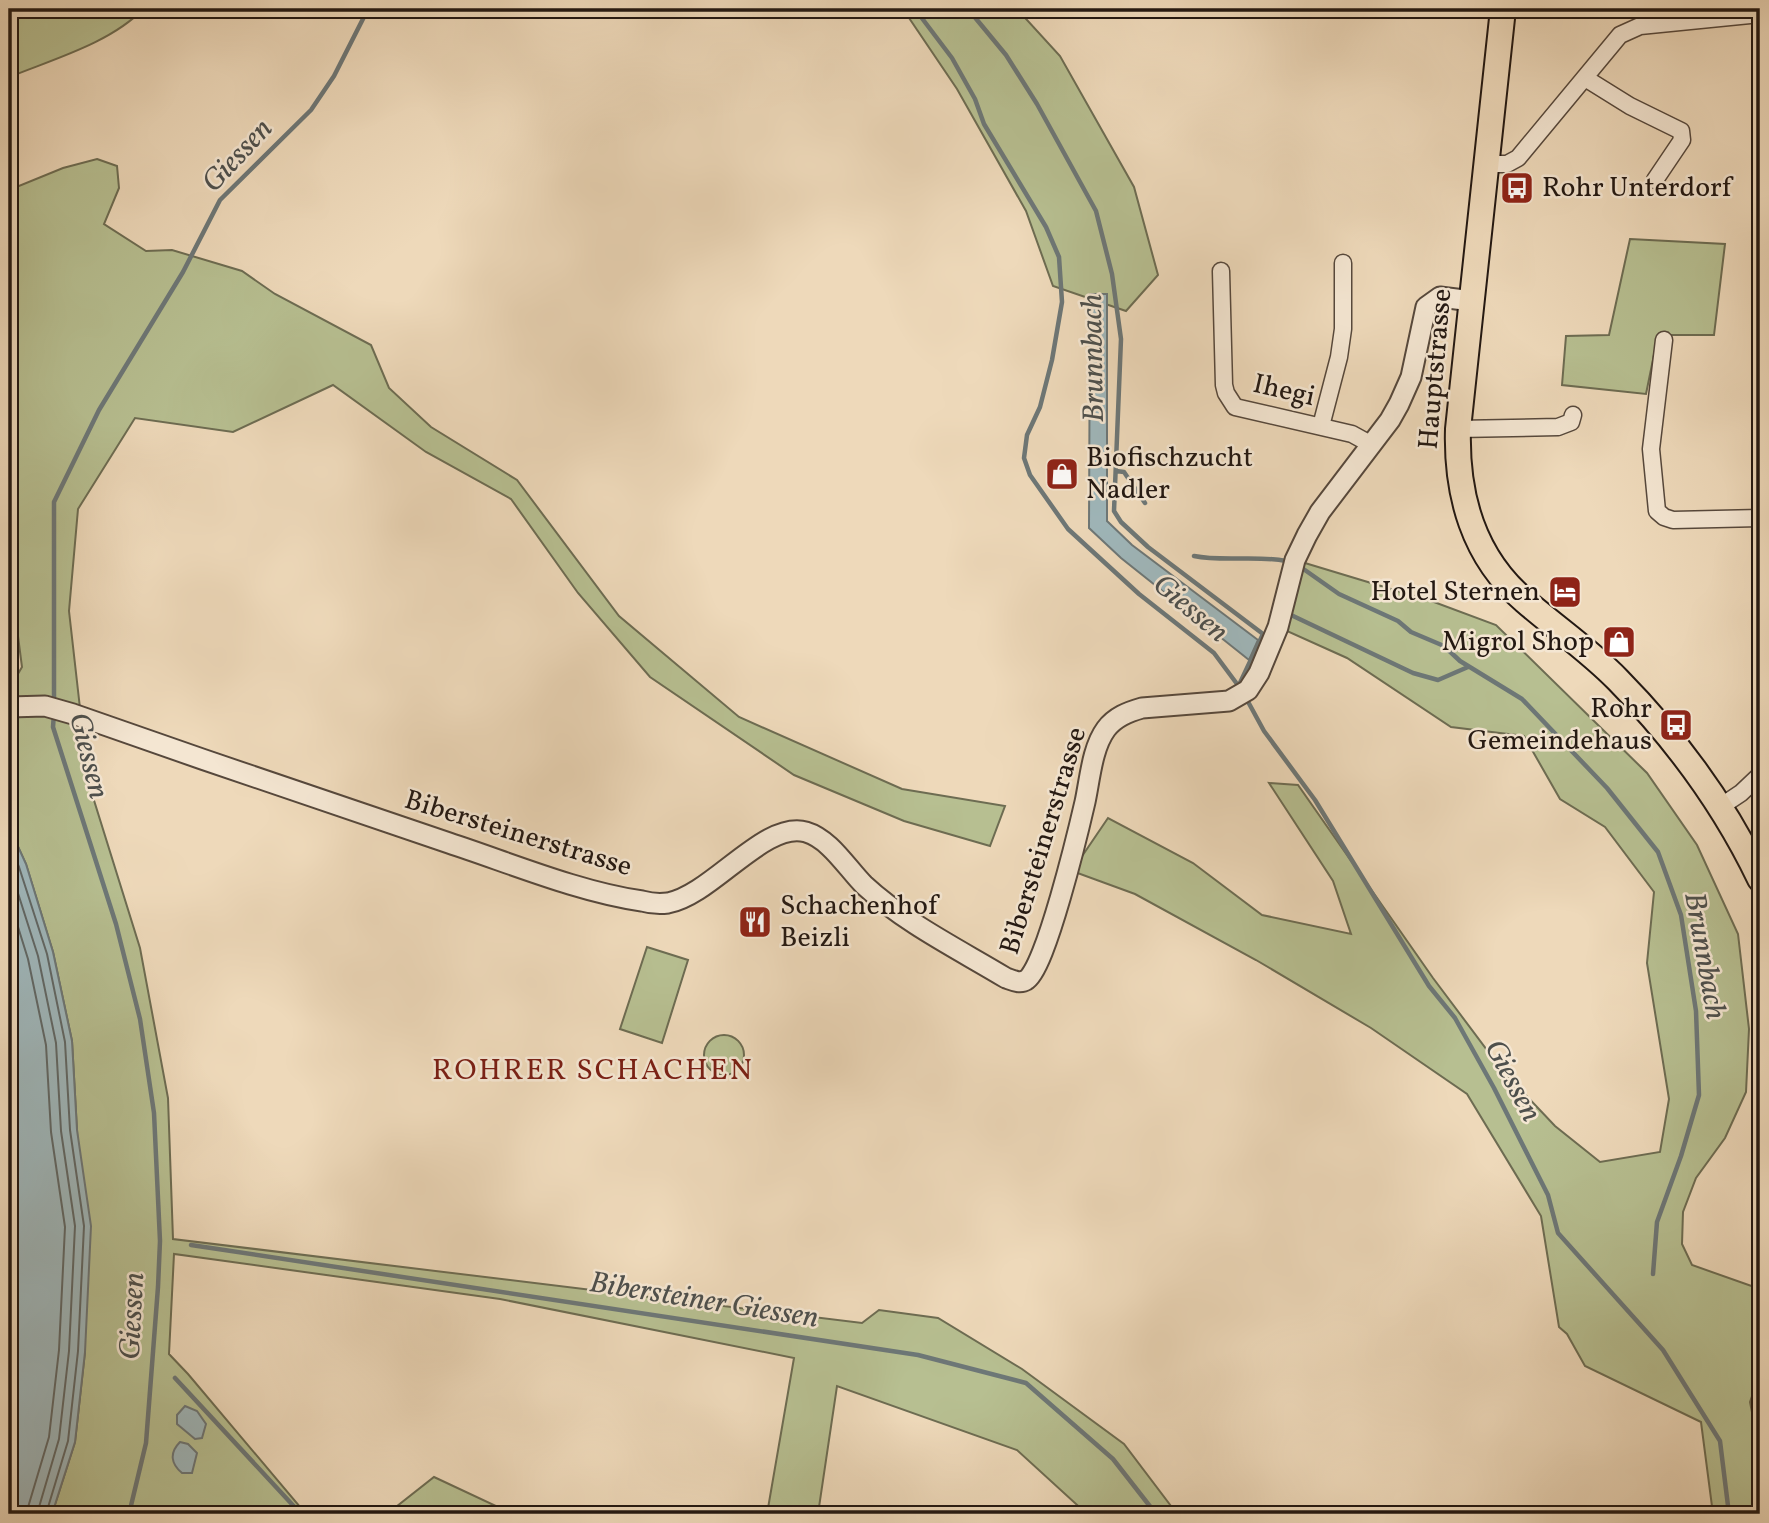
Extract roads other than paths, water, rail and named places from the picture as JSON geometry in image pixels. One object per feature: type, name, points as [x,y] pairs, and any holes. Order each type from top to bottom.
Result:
[{"type":"main road","name":"Hauptstrasse","points":[[1503,9],[1458,429],[1458,464],[1471,527],[1489,559],[1523,600],[1619,680],[1676,745],[1720,807],[1760,879]]},
{"type":"street","points":[[1487,164],[1507,164],[1518,158],[1611,44],[1631,30],[1640,26],[1760,15]]},
{"type":"street","points":[[1585,78],[1630,106],[1681,131],[1682,140],[1654,180]]},
{"type":"street","points":[[1321,426],[1339,358],[1343,329],[1343,263]]},
{"type":"street","name":"Ihegi","points":[[1221,271],[1224,385],[1230,401],[1240,409],[1352,434],[1372,445]]},
{"type":"street","name":"Bibersteinerstrasse","points":[[9,707],[45,706],[73,714],[336,806],[592,890],[642,901],[666,903],[689,896],[766,839],[787,832],[804,831],[830,849],[865,885],[899,914],[1006,978],[1017,982],[1026,981],[1034,974],[1051,930],[1096,752],[1104,731],[1115,719],[1142,708],[1229,701],[1245,693],[1259,673],[1275,637],[1295,560],[1303,541],[1320,512],[1390,420],[1411,377],[1426,307],[1440,297],[1472,301]]},
{"type":"street","points":[[1664,341],[1651,449],[1657,511],[1673,520],[1760,518]]},
{"type":"street","points":[[1458,429],[1558,427],[1571,422],[1573,415]]},
{"type":"street","points":[[1720,807],[1741,793],[1760,775]]},
{"type":"water","points":[[1090,294],[1107,294],[1107,521],[1132,545],[1258,640],[1249,660],[1121,558],[1089,528]]},
{"type":"water","points":[[9,827],[26,864],[53,952],[72,1041],[77,1130],[91,1226],[85,1352],[75,1442],[52,1514],[9,1514]]},
{"type":"water","points":[[185,1406],[197,1411],[206,1424],[202,1438],[195,1439],[177,1424],[177,1415]]},
{"type":"water","points":[[180,1442],[188,1444],[197,1453],[192,1473],[182,1473],[174,1462],[174,1450]]},
{"type":"waterway","name":"Giessen","points":[[54,704],[54,502],[99,410],[183,272],[220,200],[311,110],[334,76],[368,9]]},
{"type":"waterway","name":"Giessen","points":[[915,9],[952,58],[975,99],[984,124],[1046,227],[1059,257],[1062,302],[1052,360],[1040,407],[1027,435],[1024,458],[1030,475],[1068,529],[1139,594],[1214,653],[1240,688]]},
{"type":"waterway","name":"Brunnbach","points":[[968,9],[1006,55],[1037,104],[1096,211],[1112,274],[1121,339],[1114,511],[1121,522],[1148,547],[1263,634],[1239,685]]},
{"type":"waterway","points":[[1116,471],[1124,472],[1145,503]]},
{"type":"waterway","points":[[1194,556],[1286,561]]},
{"type":"waterway","name":"Brunnbach","points":[[1302,568],[1339,594],[1444,646],[1460,661],[1522,699],[1607,788],[1658,852],[1681,915],[1696,1011],[1699,1095],[1657,1222],[1653,1274]]},
{"type":"waterway","points":[[1291,615],[1413,673],[1438,680],[1468,667]]},
{"type":"waterway","name":"Giessen","points":[[1246,698],[1264,731],[1315,800],[1429,986],[1455,1018],[1548,1195],[1558,1233],[1663,1350],[1720,1441],[1729,1514]]},
{"type":"waterway","name":"Giessen","points":[[54,713],[53,727],[116,924],[140,1019],[154,1113],[160,1241],[158,1287],[146,1443],[129,1514]]},
{"type":"waterway","name":"Bibersteiner Giessen","points":[[191,1245],[918,1355],[1026,1383],[1113,1459],[1156,1514]]},
{"type":"waterway","points":[[175,1378],[301,1514]]},
{"type":"place","name":"Rohr Unterdorf","points":[[1517,188]]},
{"type":"place","name":"Biofischzucht Nadler","points":[[1062,474]]},
{"type":"place","name":"Hotel Sternen","points":[[1565,592]]},
{"type":"place","name":"Migrol Shop","points":[[1619,642]]},
{"type":"place","name":"Rohr Gemeindehaus","points":[[1676,725]]},
{"type":"place","name":"Schachenhof Beizli","points":[[755,922]]},
{"type":"district","name":"ROHRER SCHACHEN","points":[[593,1071]]}]
